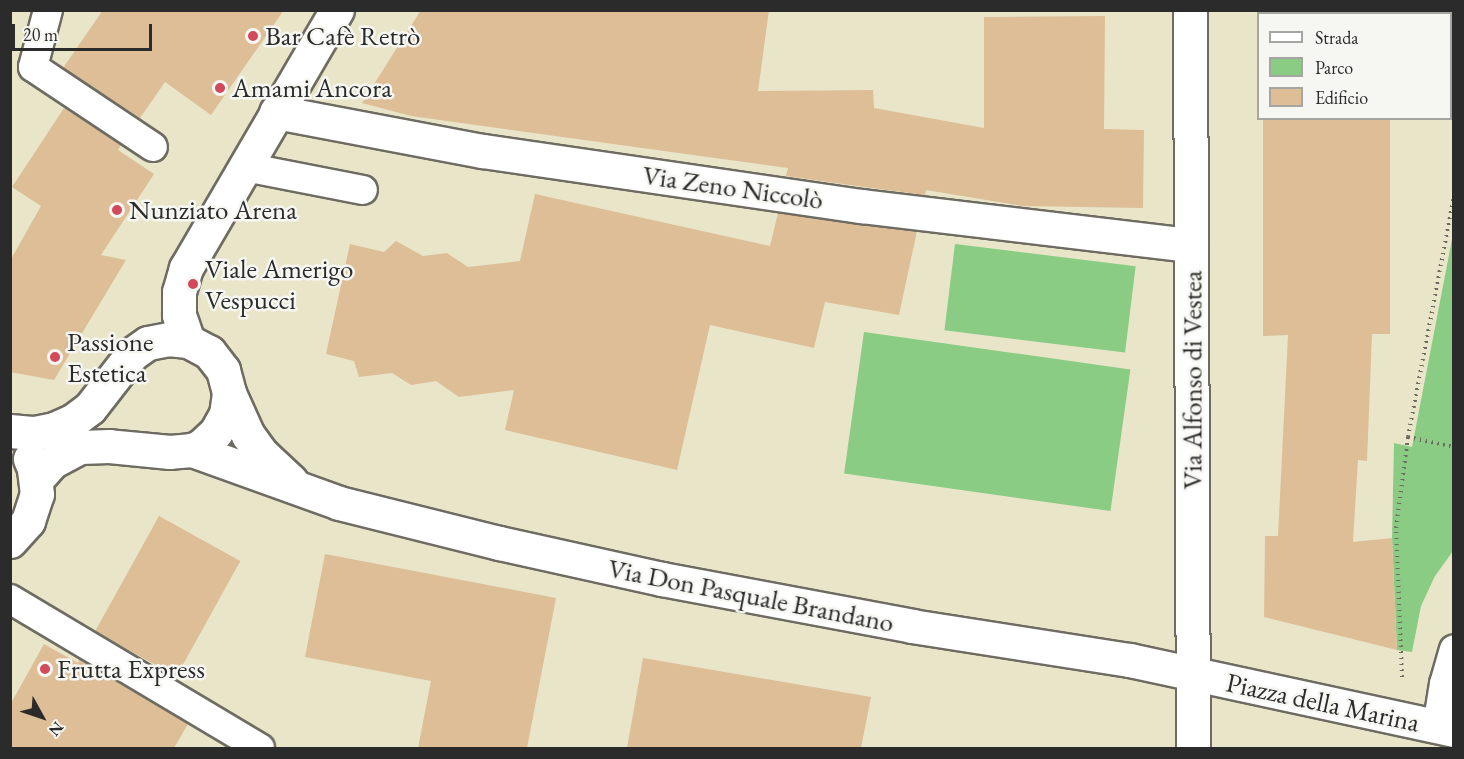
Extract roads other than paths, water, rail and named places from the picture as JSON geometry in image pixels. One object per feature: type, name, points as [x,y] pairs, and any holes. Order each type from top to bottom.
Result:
[{"type":"street","name":"Via Alfonso di Vestea","points":[[1190,10],[1193,748]]},
{"type":"street","points":[[188,340],[179,315],[179,292],[186,268],[333,11]]},
{"type":"street","name":"Via Zeno Niccolò","points":[[276,112],[506,154],[862,206],[1191,245]]},
{"type":"street","points":[[10,432],[35,433],[54,429],[74,420],[90,408],[132,354],[148,343],[168,339],[188,340],[209,352],[217,361],[227,382],[229,393],[222,424],[209,440],[192,450],[170,452],[109,446],[80,447],[52,462],[36,480]]},
{"type":"street","name":"Via Don Pasquale Brandano","points":[[229,393],[237,416],[261,453],[284,477],[313,495]]},
{"type":"street","points":[[10,432],[30,457],[36,480],[33,508],[20,532],[10,541]]},
{"type":"street","name":"Via Don Pasquale Brandano","points":[[192,450],[313,495],[499,543],[662,579],[912,626],[1109,656],[1192,674]]},
{"type":"street","name":"Piazza della Marina","points":[[1192,674],[1445,728]]},
{"type":"lane","points":[[48,10],[33,68],[153,147]]},
{"type":"lane","points":[[245,167],[363,190]]},
{"type":"lane","points":[[10,599],[228,740],[260,748]]},
{"type":"lane","points":[[1445,728],[1444,684],[1454,650]]},
{"type":"place","name":"Bar Cafè Retrò","points":[[253,36]]},
{"type":"place","name":"Amami Ancora","points":[[220,88]]},
{"type":"place","name":"Nunziato Arena","points":[[117,210]]},
{"type":"place","name":"Viale Amerigo Vespucci","points":[[193,284]]},
{"type":"place","name":"Passione Estetica","points":[[55,357]]},
{"type":"place","name":"Frutta Express","points":[[45,669]]}]
